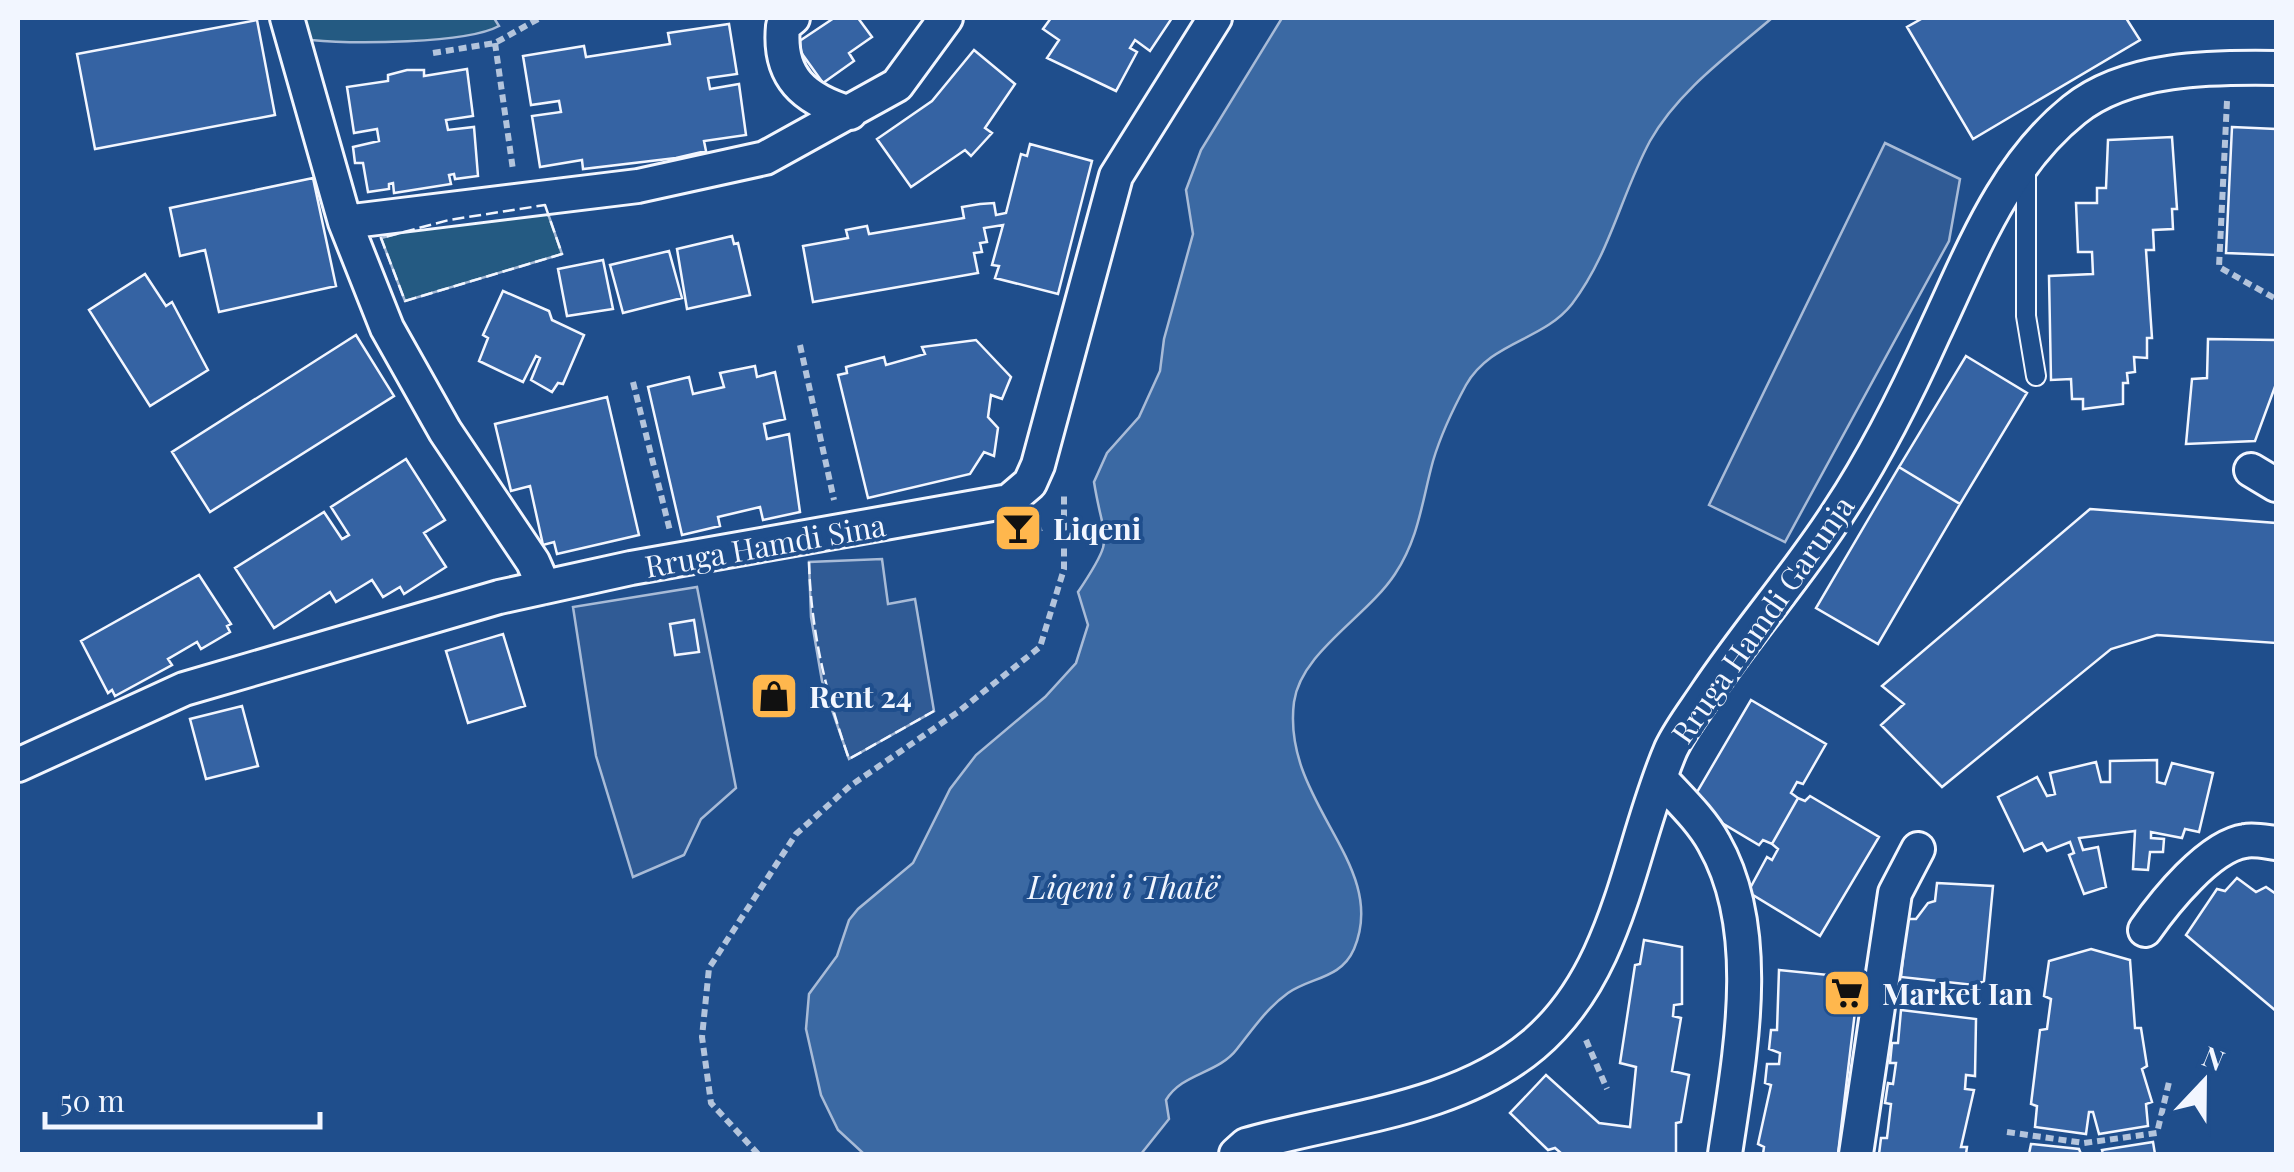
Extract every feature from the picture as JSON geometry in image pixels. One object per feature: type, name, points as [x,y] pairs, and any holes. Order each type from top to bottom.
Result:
[{"type":"street","points":[[287,18],[345,222],[387,328],[445,431],[533,562],[544,588]]},
{"type":"street","points":[[345,222],[638,186],[765,158],[896,85],[946,18]]},
{"type":"street","name":"Rruga Hamdi Sina","points":[[18,765],[184,689],[544,588],[841,531],[980,510],[1009,501],[1030,483],[1116,176],[1215,18]]},
{"type":"street","points":[[783,20],[781,51],[791,76],[819,104],[850,114]]},
{"type":"street","name":"Rruga Hamdi Garunja","points":[[1236,1154],[1246,1145],[1388,1110],[1482,1079],[1534,1044],[1578,996],[1604,950],[1674,744],[1745,635],[1838,513],[1898,412],[1983,228],[2025,159],[2076,108],[2117,86],[2164,75],[2276,68]]},
{"type":"street","points":[[1660,778],[1714,841],[1730,878],[1740,934],[1741,1008],[1725,1154]]},
{"type":"street","points":[[2144,930],[2171,894],[2227,847],[2246,840],[2276,843]]},
{"type":"street","points":[[1856,1154],[1895,894],[1918,849]]},
{"type":"lane","points":[[2025,159],[2026,316],[2036,376]]},
{"type":"path","points":[[434,53],[495,42],[540,18]]},
{"type":"path","points":[[495,42],[512,166]]},
{"type":"path","points":[[2228,69],[2219,267],[2276,299]]},
{"type":"path","points":[[800,345],[841,531]]},
{"type":"path","points":[[633,382],[667,522]]},
{"type":"path","points":[[758,1154],[711,1103],[702,1038],[709,968],[796,834],[850,786],[958,712],[1040,647],[1064,569],[1064,480]]},
{"type":"path","points":[[1585,1038],[1607,1090]]},
{"type":"path","points":[[2007,1132],[2084,1142],[2156,1132],[2169,1082]]},
{"type":"shaded area","points":[[303,18],[494,18],[499,26],[436,39],[329,41],[311,40]]},
{"type":"shaded area","points":[[1885,143],[1960,179],[1949,241],[1785,542],[1709,505]]},
{"type":"shaded area","points":[[545,205],[562,254],[405,301],[381,238],[449,220]]},
{"type":"shaded area","points":[[882,559],[888,604],[915,599],[934,711],[849,759],[822,681],[811,617],[809,562]]},
{"type":"shaded area","points":[[697,587],[736,788],[701,819],[684,855],[633,877],[596,756],[573,607]]},
{"type":"water","name":"Liqeni i Thatë","points":[[1282,18],[1772,18],[1706,74],[1662,123],[1640,161],[1606,245],[1572,304],[1547,326],[1489,359],[1466,385],[1440,441],[1415,533],[1403,560],[1383,590],[1322,651],[1299,684],[1294,702],[1294,738],[1303,771],[1358,889],[1361,918],[1348,959],[1333,972],[1288,993],[1266,1012],[1229,1057],[1173,1091],[1166,1100],[1169,1119],[1141,1154],[864,1154],[838,1130],[821,1095],[806,1029],[809,994],[837,956],[849,920],[913,863],[950,789],[976,755],[1045,697],[1076,663],[1088,625],[1078,592],[1098,559],[1104,539],[1094,482],[1107,453],[1139,417],[1160,371],[1164,339],[1193,234],[1186,190],[1201,150]]},
{"type":"building","points":[[834,18],[858,18],[872,37],[849,53],[854,61],[823,83],[795,44]]},
{"type":"building","points":[[1051,18],[1172,18],[1150,51],[1135,40],[1130,48],[1137,52],[1116,91],[1047,58],[1059,40],[1043,29]]},
{"type":"building","points":[[1923,18],[2126,18],[2140,40],[1973,139],[1907,27]]},
{"type":"building","points":[[257,20],[275,115],[95,149],[77,54]]},
{"type":"building","points":[[729,24],[737,74],[708,78],[710,89],[739,84],[746,135],[704,141],[706,151],[676,158],[583,169],[582,160],[540,167],[532,116],[561,112],[559,101],[531,105],[523,56],[584,46],[586,57],[670,44],[668,33]]},
{"type":"building","points":[[974,50],[1015,84],[985,128],[992,133],[971,156],[965,150],[911,187],[877,139],[932,101]]},
{"type":"building","points":[[467,69],[473,116],[446,120],[448,130],[474,127],[478,176],[455,179],[454,174],[449,175],[451,184],[394,193],[393,183],[389,189],[368,192],[363,163],[355,163],[353,147],[379,141],[377,129],[354,133],[347,87],[388,81],[388,75],[407,70],[424,70],[424,76]]},
{"type":"building","points":[[2232,127],[2276,129],[2276,255],[2226,253]]},
{"type":"building","points":[[2172,137],[2177,209],[2172,209],[2173,229],[2153,230],[2154,250],[2146,250],[2152,338],[2147,338],[2147,358],[2134,357],[2135,372],[2127,373],[2128,383],[2123,383],[2123,404],[2083,409],[2083,399],[2072,399],[2071,379],[2051,380],[2049,276],[2093,274],[2092,252],[2078,252],[2076,203],[2097,203],[2097,188],[2106,188],[2108,140]]},
{"type":"building","points":[[1030,144],[1092,161],[1058,294],[995,278],[999,266],[992,265],[1003,225],[984,228],[987,242],[980,243],[982,252],[974,253],[978,273],[813,302],[803,246],[848,238],[846,230],[867,226],[869,234],[964,218],[962,207],[980,204],[994,203],[996,215],[1006,213],[1021,154],[1027,156]]},
{"type":"building","points":[[313,178],[336,286],[219,312],[205,250],[180,256],[170,208]]},
{"type":"building","points":[[732,236],[734,244],[738,243],[750,295],[687,309],[677,249]]},
{"type":"building","points":[[669,251],[682,298],[623,313],[610,265]]},
{"type":"building","points":[[603,260],[613,309],[567,316],[558,269]]},
{"type":"building","points":[[145,274],[166,306],[172,302],[208,370],[150,406],[89,310]]},
{"type":"building","points":[[503,291],[549,311],[552,320],[584,335],[563,384],[558,383],[552,392],[531,380],[540,358],[536,356],[523,382],[479,361],[488,338],[483,335]]},
{"type":"building","points":[[356,335],[394,396],[210,512],[172,452]]},
{"type":"building","points":[[2208,339],[2276,340],[2276,384],[2255,441],[2186,444],[2192,379],[2207,378]]},
{"type":"building","points":[[976,340],[1011,377],[1002,399],[991,395],[988,417],[998,428],[994,456],[984,452],[970,474],[868,498],[838,375],[847,373],[846,367],[884,357],[886,365],[925,354],[922,347]]},
{"type":"building","points":[[1966,356],[2027,393],[1960,504],[1899,467]]},
{"type":"building","points":[[755,366],[757,377],[775,372],[785,419],[764,424],[767,439],[789,434],[800,512],[763,520],[760,507],[718,517],[720,526],[682,535],[648,387],[689,377],[693,394],[724,387],[720,373]]},
{"type":"building","points":[[607,397],[639,535],[557,554],[554,542],[543,545],[530,486],[511,491],[495,424]]},
{"type":"building","points":[[406,459],[445,520],[424,533],[446,567],[404,594],[400,587],[383,597],[372,580],[336,602],[330,592],[274,628],[235,568],[324,512],[342,539],[349,535],[331,507]]},
{"type":"building","points":[[1899,467],[1960,504],[1878,644],[1816,608]]},
{"type":"building","points":[[1033,508],[1041,530],[1011,540],[1003,517]]},
{"type":"building","points":[[2090,509],[2276,523],[2276,643],[2157,635],[2111,649],[1942,787],[1881,725],[1904,704],[1882,686]]},
{"type":"building","points":[[199,575],[231,624],[227,626],[230,632],[201,649],[197,642],[168,659],[172,665],[115,696],[112,690],[108,693],[81,641]]},
{"type":"building","points":[[694,620],[699,652],[675,655],[670,624]]},
{"type":"building","points":[[503,634],[525,706],[468,723],[446,651]]},
{"type":"building","points":[[1751,700],[1826,744],[1803,784],[1797,782],[1791,793],[1798,798],[1772,844],[1763,840],[1759,845],[1690,804]]},
{"type":"building","points":[[242,706],[258,766],[206,779],[190,719]]},
{"type":"building","points":[[2157,760],[2157,782],[2165,784],[2172,763],[2213,773],[2199,832],[2185,829],[2182,838],[2151,832],[2151,838],[2164,839],[2163,852],[2150,852],[2148,870],[2133,869],[2135,831],[2079,838],[2083,850],[2098,847],[2106,887],[2084,894],[2069,855],[2074,853],[2070,842],[2047,851],[2042,843],[2024,851],[1998,797],[2037,777],[2047,796],[2055,794],[2050,773],[2096,762],[2101,782],[2110,782],[2110,761]]},
{"type":"building","points":[[1810,796],[1879,837],[1820,936],[1748,892],[1767,857],[1772,860],[1778,849],[1772,844],[1798,798],[1805,801]]},
{"type":"building","points":[[2237,878],[2256,892],[2266,887],[2276,894],[2276,1011],[2186,935],[2217,889],[2225,891]]},
{"type":"building","points":[[1937,883],[1993,886],[1984,981],[1974,985],[1901,977],[1907,919],[1916,919],[1928,903],[1935,901]]},
{"type":"building","points":[[1644,940],[1682,947],[1682,1004],[1674,1005],[1673,1016],[1681,1018],[1672,1071],[1689,1075],[1681,1122],[1676,1123],[1676,1154],[1562,1154],[1555,1148],[1548,1150],[1510,1113],[1546,1075],[1599,1123],[1630,1127],[1636,1067],[1620,1063],[1635,965],[1640,964]]},
{"type":"building","points":[[2091,949],[2130,960],[2135,1028],[2141,1028],[2147,1066],[2142,1069],[2152,1102],[2146,1104],[2148,1126],[2099,1134],[2093,1112],[2089,1112],[2086,1134],[2035,1127],[2037,1106],[2031,1104],[2040,1030],[2047,1029],[2051,999],[2044,996],[2049,961]]},
{"type":"building","points":[[1779,970],[1859,978],[1838,1154],[1763,1154],[1764,1147],[1758,1144],[1771,1085],[1765,1083],[1767,1064],[1779,1064],[1780,1053],[1769,1049],[1771,1030],[1777,1030]]},
{"type":"building","points":[[1901,1010],[1976,1019],[1975,1076],[1966,1075],[1965,1089],[1974,1090],[1961,1147],[1967,1147],[1966,1154],[1879,1154],[1881,1138],[1887,1138],[1891,1104],[1885,1103],[1888,1083],[1893,1084],[1896,1063],[1890,1063],[1892,1043],[1898,1043]]},
{"type":"building","points":[[2153,1142],[2155,1154],[2103,1154],[2102,1150]]},
{"type":"building","points":[[2031,1144],[2079,1149],[2081,1154],[2029,1154]]},
{"type":"fence","points":[[545,205],[562,254],[405,301],[381,238],[449,220],[545,205]]},
{"type":"fence","points":[[809,562],[821,662],[849,759],[934,711]]},
{"type":"place","name":"Liqeni","points":[[1018,528]]},
{"type":"place","name":"Rent 24","points":[[774,696]]},
{"type":"place","name":"Market Ian","points":[[1847,993]]}]
